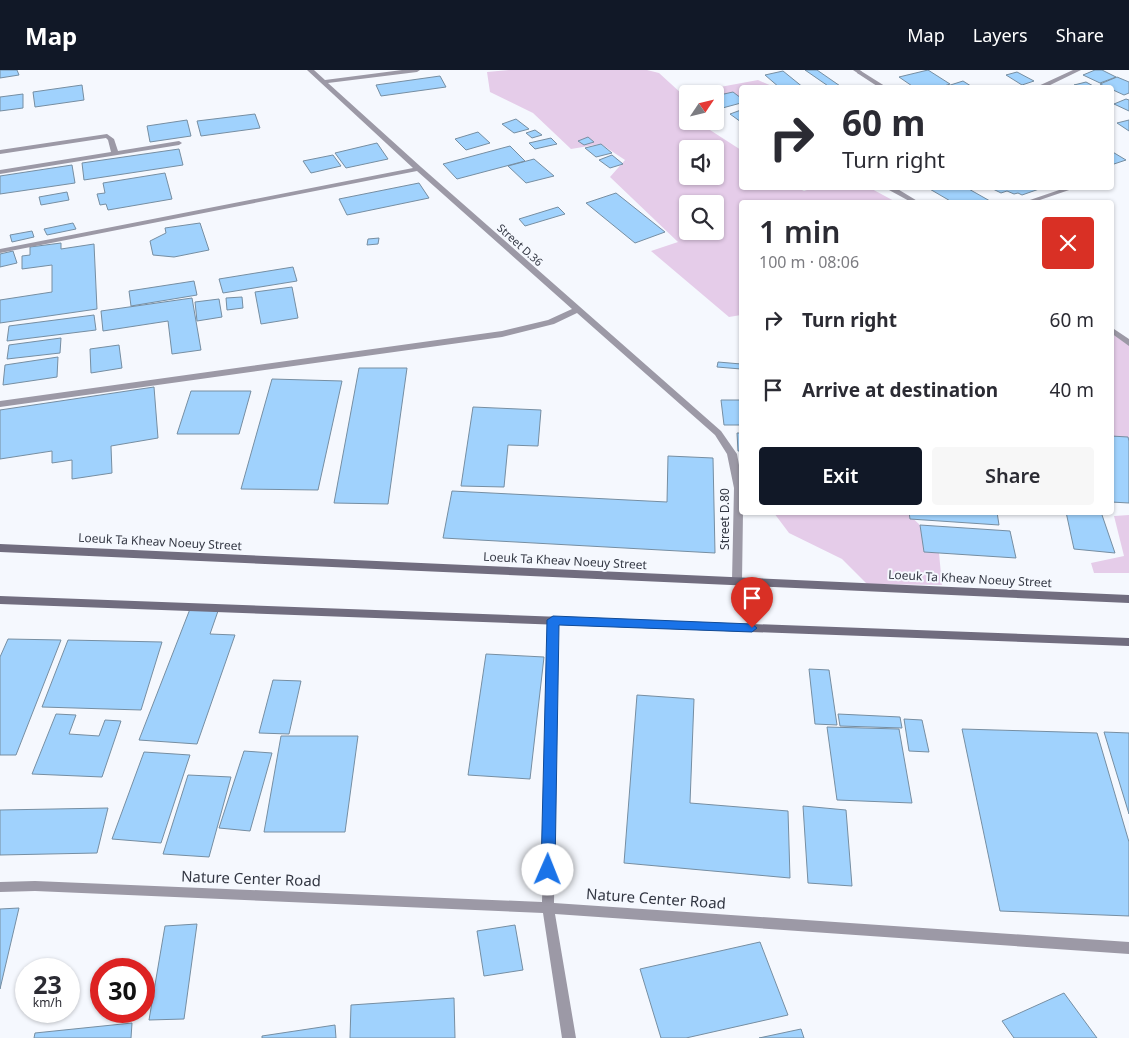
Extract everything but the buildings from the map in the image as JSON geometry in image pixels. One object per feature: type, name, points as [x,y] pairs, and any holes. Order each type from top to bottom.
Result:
[{"type":"main road","name":"Loeuk Ta Kheav Noeuy Street","points":[[0,548],[1129,599]]},
{"type":"main road","points":[[0,600],[1129,642]]},
{"type":"street","name":"Street D.36","points":[[310,70],[577,310]]},
{"type":"street","points":[[323,82],[417,70]]},
{"type":"street","points":[[1044,85],[1078,70]]},
{"type":"street","points":[[858,71],[880,85]]},
{"type":"street","points":[[0,152],[107,136],[111,139],[116,153]]},
{"type":"street","points":[[0,172],[179,143]]},
{"type":"street","points":[[0,251],[418,169]]},
{"type":"street","points":[[895,190],[912,200]]},
{"type":"street","points":[[1034,200],[1065,190]]},
{"type":"street","points":[[0,404],[502,334],[551,322],[577,310]]},
{"type":"street","name":"Street D.80","points":[[577,310],[702,417],[718,433],[732,454],[739,488],[737,581]]},
{"type":"street","points":[[1114,331],[1129,343]]},
{"type":"street","points":[[553,620],[548,908],[569,1038]]},
{"type":"street","name":"Nature Center Road","points":[[0,887],[35,886],[548,908],[1129,948]]},
{"type":"shaded area","points":[[509,70],[647,70],[659,73],[679,91],[679,130],[710,130],[739,149],[739,190],[874,190],[892,200],[739,200],[739,315],[729,317],[651,251],[678,242],[610,177],[625,160],[601,144],[571,149],[533,113],[490,92],[487,72]]},
{"type":"shaded area","points":[[758,80],[769,85],[739,85],[739,96],[724,100],[724,86]]},
{"type":"shaded area","points":[[1114,334],[1129,343],[1129,443],[1114,438]]},
{"type":"shaded area","points":[[776,515],[909,515],[920,525],[924,552],[939,553],[942,585],[867,584],[842,559],[789,533]]},
{"type":"shaded area","points":[[1129,515],[1129,573],[1094,573],[1091,563],[1124,556],[1114,516]]},
{"type":"route","points":[[548,870],[553,620],[752,628]]}]
